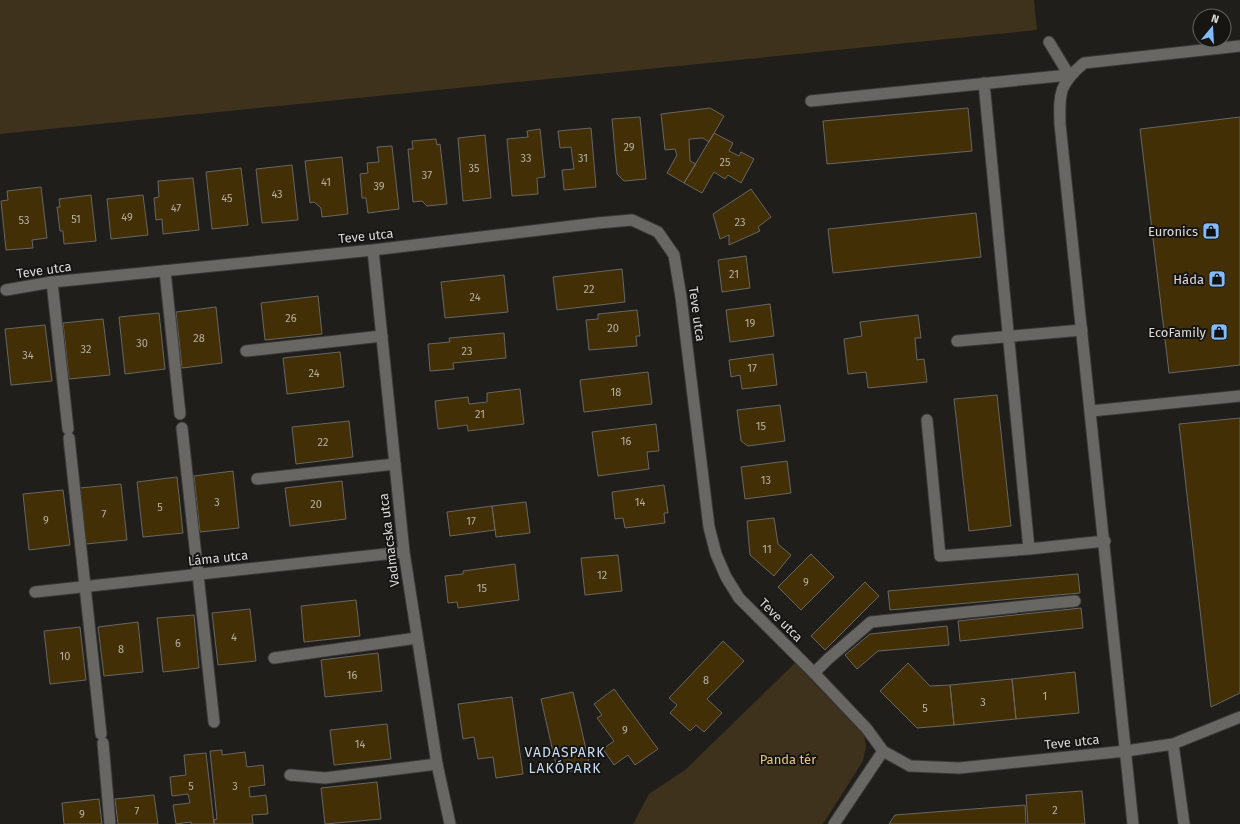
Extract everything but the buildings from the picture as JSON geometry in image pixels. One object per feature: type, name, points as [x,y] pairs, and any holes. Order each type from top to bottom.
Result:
[{"type":"street","points":[[1049,42],[1069,75]]},
{"type":"street","points":[[1134,824],[1060,124],[1059,98],[1069,75],[1084,63],[1240,46]]},
{"type":"street","points":[[811,101],[1069,75]]},
{"type":"street","points":[[984,83],[1029,549]]},
{"type":"street","name":"Teve utca","points":[[6,290],[52,282],[374,250],[632,220],[658,232],[674,255],[681,297],[709,527],[716,554],[726,578],[740,598],[867,729],[883,750],[910,766],[959,768],[1126,751],[1174,744],[1240,717]]},
{"type":"street","name":"Vadmacska utca","points":[[374,250],[404,552],[437,764],[450,824]]},
{"type":"street","points":[[165,271],[180,414]]},
{"type":"street","points":[[52,282],[110,824]]},
{"type":"street","points":[[957,341],[1082,330]]},
{"type":"street","points":[[246,351],[382,336]]},
{"type":"street","points":[[1091,411],[1240,396]]},
{"type":"street","points":[[927,420],[940,556],[1104,541]]},
{"type":"street","points":[[182,428],[214,722]]},
{"type":"street","points":[[257,479],[395,464]]},
{"type":"street","name":"Láma utca","points":[[36,592],[404,552]]},
{"type":"street","points":[[814,673],[828,659],[872,622],[1075,601]]},
{"type":"street","points":[[274,658],[417,638]]},
{"type":"street","points":[[1174,744],[1184,824]]},
{"type":"street","points":[[834,824],[883,750]]},
{"type":"street","points":[[290,775],[325,778],[437,764]]},
{"type":"green space","points":[[0,0],[1034,0],[1037,30],[0,134]]},
{"type":"green space","name":"Panda tér","points":[[795,663],[864,735],[866,746],[863,761],[823,824],[633,824],[649,794],[685,770]]},
{"type":"place","name":"Euronics","points":[[1211,231]]},
{"type":"place","name":"Háda","points":[[1217,279]]},
{"type":"place","name":"EcoFamily","points":[[1219,332]]},
{"type":"district","name":"VADASPARK LAKÓPARK","points":[[565,760]]}]
